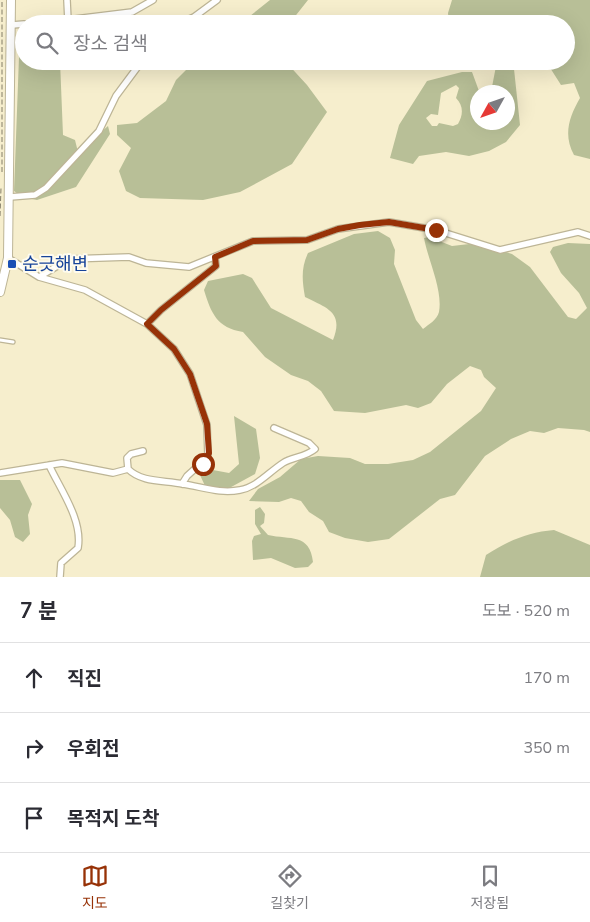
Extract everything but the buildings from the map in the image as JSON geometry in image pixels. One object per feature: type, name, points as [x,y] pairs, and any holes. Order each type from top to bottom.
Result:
[{"type":"street","points":[[0,292],[8,258],[11,0]]},
{"type":"street","points":[[67,0],[68,15]]},
{"type":"street","points":[[198,15],[218,0]]},
{"type":"street","points":[[113,15],[132,12],[150,1]]},
{"type":"street","points":[[10,196],[36,195],[46,188],[99,131],[116,96],[135,70]]},
{"type":"street","points":[[39,277],[69,259],[129,257],[146,263],[179,268],[189,267],[253,241],[307,240],[338,229],[389,222],[436,230],[500,250],[578,232],[590,236]]},
{"type":"street","points":[[147,324],[161,310],[216,266],[215,257]]},
{"type":"street","points":[[8,258],[39,277],[85,290],[147,324],[174,349],[190,374],[207,424],[208,458],[184,479],[182,484]]},
{"type":"street","points":[[0,473],[49,464],[70,463],[113,473],[128,469],[146,478],[216,491],[241,490],[262,479],[283,463],[314,449],[309,442],[274,428]]},
{"type":"street","points":[[128,469],[128,455],[143,451]]},
{"type":"street","points":[[49,464],[75,520],[79,537],[78,548],[60,563],[60,577]]},
{"type":"lane","points":[[0,340],[13,342]]},
{"type":"path","points":[[2,0],[2,173]]},
{"type":"path","points":[[0,216],[2,182]]},
{"type":"green space","points":[[270,0],[308,0],[296,15],[251,15]]},
{"type":"green space","points":[[452,0],[590,0],[590,159],[574,155],[569,140],[570,119],[580,98],[574,83],[561,85],[551,70],[575,70],[575,15],[448,15]]},
{"type":"green space","points":[[19,70],[60,70],[63,135],[75,140],[78,152],[108,126],[110,134],[76,187],[37,200],[22,197],[14,191]]},
{"type":"green space","points":[[186,70],[293,70],[327,112],[292,164],[240,192],[203,200],[140,198],[126,191],[119,171],[131,148],[117,135],[117,125],[137,123],[166,101],[176,80]]},
{"type":"green space","points":[[495,70],[514,70],[520,125],[506,142],[489,151],[469,156],[446,152],[419,156],[413,164],[390,158],[399,125],[427,81],[462,72],[472,72],[477,85],[470,85],[470,130],[515,130],[515,85],[492,85]],"holes":[[[456,85],[459,88],[456,98],[462,111],[458,124],[453,126],[439,123],[437,126],[432,126],[426,118],[431,114],[438,115],[441,93]]]},
{"type":"green space","points":[[378,231],[390,238],[395,250],[394,264],[416,320],[423,329],[437,317],[440,303],[424,238],[429,237],[452,246],[478,243],[512,254],[530,267],[568,317],[576,319],[587,308],[579,293],[561,273],[550,252],[553,247],[568,243],[590,244],[590,432],[558,428],[544,433],[530,431],[511,439],[485,456],[455,495],[440,499],[389,539],[368,542],[345,538],[329,532],[323,521],[309,512],[301,501],[291,498],[279,502],[249,501],[258,489],[280,477],[301,459],[318,456],[350,458],[365,464],[388,464],[413,460],[430,452],[481,411],[496,388],[484,377],[481,370],[470,366],[447,384],[431,403],[418,408],[406,405],[365,413],[334,411],[321,391],[308,381],[291,375],[265,357],[243,332],[234,330],[221,323],[209,306],[204,290],[208,281],[243,274],[252,278],[271,308],[333,340],[336,331],[335,317],[320,304],[305,297],[303,274],[308,253],[354,234]]},
{"type":"green space","points":[[234,416],[256,429],[260,458],[255,474],[222,492],[206,488],[200,475],[213,470],[229,473],[239,464]]},
{"type":"green space","points":[[0,480],[20,480],[32,504],[28,515],[30,534],[23,542],[15,537],[10,520],[0,508]]},
{"type":"green space","points":[[260,507],[265,514],[264,523],[260,526],[268,535],[291,538],[308,546],[313,562],[308,567],[295,568],[271,558],[253,560],[252,541],[254,536],[261,534],[255,524],[255,510]]},
{"type":"green space","points":[[554,530],[590,545],[590,577],[480,577],[486,555],[518,538]]},
{"type":"place","name":"순긋해변","points":[[12,264]]},
{"type":"route","points":[[203,464],[208,458],[209,453],[207,424],[198,402],[195,386],[190,374],[174,349],[147,324],[161,310],[216,266],[215,257],[253,241],[307,240],[338,229],[389,222],[436,230]]}]
